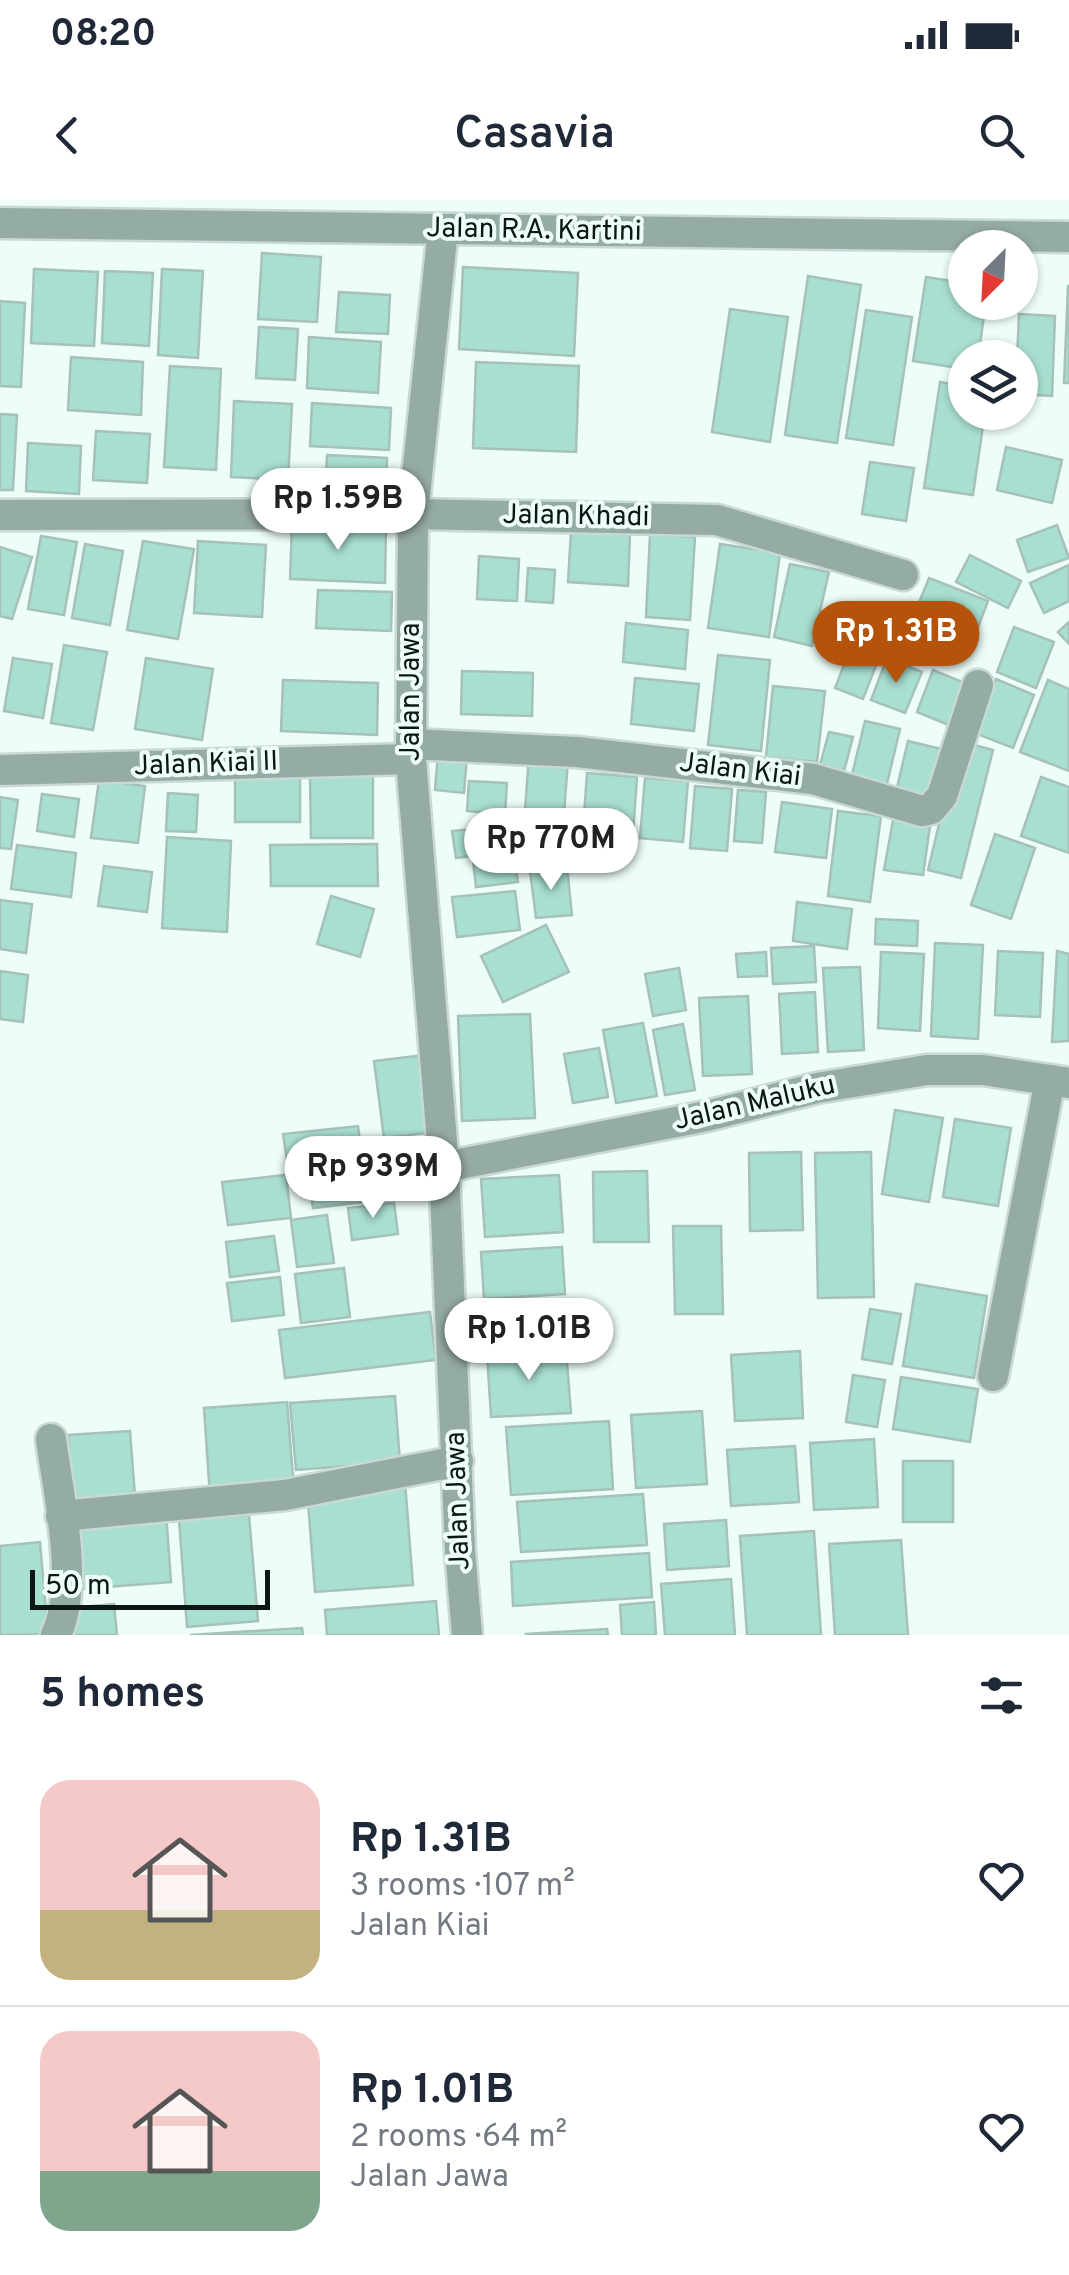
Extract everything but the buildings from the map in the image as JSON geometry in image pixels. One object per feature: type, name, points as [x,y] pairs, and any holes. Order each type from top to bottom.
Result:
[{"type":"street","name":"Jalan R.A. Kartini","points":[[0,224],[1069,237]]},
{"type":"street","name":"Jalan Jawa","points":[[443,229],[413,514],[411,752],[444,1166],[467,1635]]},
{"type":"street","name":"Jalan Khadi","points":[[0,514],[413,514],[717,520],[903,575]]},
{"type":"street","name":"Jalan Kiai","points":[[411,752],[577,752],[813,779],[922,811],[930,809],[942,796],[978,684]]},
{"type":"street","name":"Jalan Kiai II","points":[[0,770],[411,752]]},
{"type":"street","name":"Jalan Maluku","points":[[444,1166],[707,1116],[817,1088],[927,1070],[983,1070],[1060,1082]]},
{"type":"street","points":[[993,1376],[1060,1082]]},
{"type":"street","points":[[51,1438],[68,1564],[56,1635]]},
{"type":"street","points":[[61,1516],[285,1495],[458,1461]]}]
